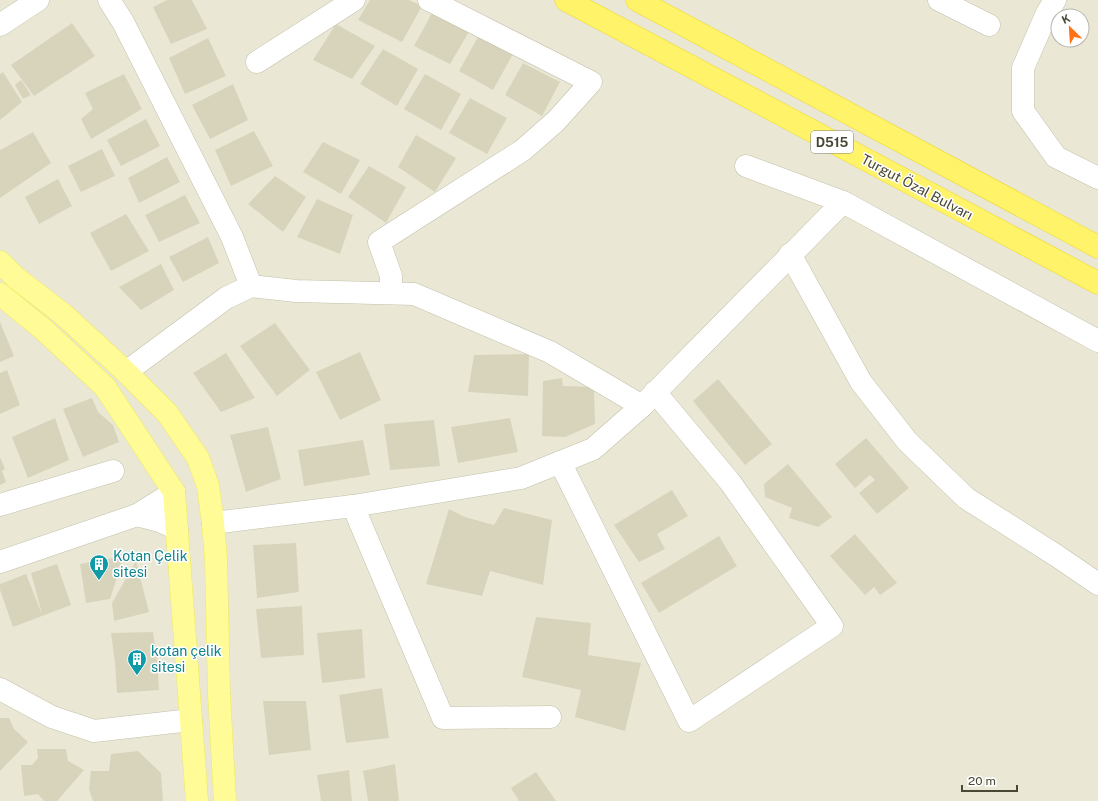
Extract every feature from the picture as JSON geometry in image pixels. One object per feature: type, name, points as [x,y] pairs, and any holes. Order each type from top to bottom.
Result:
[{"type":"highway","name":"Turgut Özal Bulvarı","points":[[566,0],[1098,283]]},
{"type":"highway","name":"D515","points":[[646,2],[1098,247]]},
{"type":"main road","points":[[0,262],[15,277],[64,315],[126,372],[167,413],[198,458],[208,486],[216,559],[219,694],[224,801]]},
{"type":"main road","points":[[0,294],[43,329],[105,387],[174,492],[197,801]]},
{"type":"main road","points":[[174,492],[182,486],[193,483],[208,486]]},
{"type":"main road","points":[[177,529],[185,532],[194,532],[213,523]]},
{"type":"street","points":[[0,25],[38,0]]},
{"type":"street","points":[[109,0],[123,22],[232,237],[251,286]]},
{"type":"street","points":[[257,62],[354,0]]},
{"type":"street","points":[[391,293],[390,276],[379,242],[523,150],[556,121],[591,82],[429,0]]},
{"type":"street","points":[[939,0],[989,25]]},
{"type":"street","points":[[1055,0],[1047,12],[1023,68],[1023,111],[1056,157],[1098,178]]},
{"type":"street","points":[[746,166],[843,202],[1098,341]]},
{"type":"street","points":[[213,523],[353,506],[521,478],[593,449],[648,399],[843,202]]},
{"type":"street","points":[[790,254],[861,382],[907,441],[966,498],[1098,584]]},
{"type":"street","points":[[126,372],[226,298],[251,286],[296,291],[414,294],[550,352],[648,399],[730,482],[832,626],[690,721],[560,462]]},
{"type":"street","points":[[0,505],[113,471]]},
{"type":"street","points":[[0,562],[137,515],[174,492]]},
{"type":"street","points":[[353,506],[443,718],[550,717]]},
{"type":"street","points":[[137,515],[160,520],[177,529]]},
{"type":"street","points":[[0,690],[52,717],[94,731],[191,720]]},
{"type":"shaded area","points":[[0,0],[1098,0],[1098,801],[0,801]]},
{"type":"building","points":[[167,0],[192,0],[207,29],[171,44],[153,7]]},
{"type":"building","points":[[370,0],[409,0],[422,6],[402,42],[358,20]]},
{"type":"building","points":[[432,13],[470,30],[450,64],[414,46]]},
{"type":"building","points":[[72,23],[95,56],[34,96],[11,65]]},
{"type":"building","points":[[336,24],[375,46],[352,79],[313,60]]},
{"type":"building","points":[[478,37],[513,54],[493,90],[459,71]]},
{"type":"building","points":[[208,38],[226,76],[185,94],[169,58]]},
{"type":"building","points":[[383,49],[418,69],[397,106],[360,84]]},
{"type":"building","points":[[523,63],[560,82],[542,116],[505,95]]},
{"type":"building","points":[[3,72],[22,102],[0,120],[0,74]]},
{"type":"building","points":[[124,74],[142,109],[91,139],[81,119],[93,109],[85,93]]},
{"type":"building","points":[[425,74],[461,94],[441,130],[404,109]]},
{"type":"building","points":[[21,80],[31,95],[23,99],[15,85]]},
{"type":"building","points":[[233,84],[248,120],[210,139],[192,105]]},
{"type":"building","points":[[470,98],[507,118],[487,154],[449,133]]},
{"type":"building","points":[[146,119],[160,146],[121,166],[107,140]]},
{"type":"building","points":[[254,131],[273,166],[231,186],[215,150]]},
{"type":"building","points":[[33,132],[51,163],[0,198],[0,150]]},
{"type":"building","points":[[416,135],[456,158],[435,192],[398,167]]},
{"type":"building","points":[[323,142],[360,160],[341,194],[303,172]]},
{"type":"building","points":[[102,149],[115,176],[81,192],[68,166]]},
{"type":"building","points":[[167,157],[180,182],[139,203],[128,178]]},
{"type":"building","points":[[369,166],[406,187],[386,223],[348,197]]},
{"type":"building","points":[[275,176],[306,197],[283,232],[248,204]]},
{"type":"building","points":[[58,179],[72,206],[39,224],[25,197]]},
{"type":"building","points":[[185,195],[200,223],[159,242],[145,215]]},
{"type":"building","points":[[317,199],[353,215],[340,254],[297,237]]},
{"type":"building","points":[[126,214],[149,251],[111,271],[90,233]]},
{"type":"building","points":[[208,237],[219,263],[183,282],[169,257]]},
{"type":"building","points":[[161,264],[174,290],[141,310],[119,287]]},
{"type":"building","points":[[0,322],[14,356],[0,362]]},
{"type":"building","points":[[275,323],[310,370],[277,396],[240,346]]},
{"type":"building","points":[[360,352],[381,400],[340,420],[316,372]]},
{"type":"building","points":[[226,353],[255,398],[221,412],[193,373]]},
{"type":"building","points":[[529,354],[528,396],[468,392],[474,355]]},
{"type":"building","points":[[7,370],[20,405],[0,414],[0,373]]},
{"type":"building","points":[[562,378],[563,386],[594,387],[595,424],[565,437],[542,436],[543,381]]},
{"type":"building","points":[[718,379],[772,444],[745,465],[693,401]]},
{"type":"building","points":[[92,398],[98,412],[113,425],[119,442],[83,457],[63,409]]},
{"type":"building","points":[[55,418],[69,460],[28,478],[12,437]]},
{"type":"building","points":[[510,418],[518,452],[458,463],[451,427]]},
{"type":"building","points":[[434,420],[440,466],[390,470],[384,424]]},
{"type":"building","points":[[268,427],[281,479],[246,492],[230,435]]},
{"type":"building","points":[[866,438],[909,488],[877,514],[859,493],[875,480],[870,475],[855,488],[835,464]]},
{"type":"building","points":[[363,440],[370,475],[304,486],[298,450]]},
{"type":"building","points":[[0,457],[5,469],[2,471],[6,482],[0,485]]},
{"type":"building","points":[[788,464],[832,517],[818,527],[789,518],[792,508],[765,497],[764,484]]},
{"type":"building","points":[[672,490],[688,516],[657,534],[665,549],[639,562],[614,525]]},
{"type":"building","points":[[504,508],[552,520],[543,585],[490,571],[482,596],[426,584],[449,509],[465,517],[494,525]]},
{"type":"building","points":[[855,534],[897,583],[880,595],[874,587],[865,595],[830,556]]},
{"type":"building","points":[[719,536],[737,566],[659,613],[641,583]]},
{"type":"building","points":[[296,543],[299,592],[257,598],[253,545]]},
{"type":"building","name":"Kotan Çelik sitesi","points":[[124,556],[110,599],[86,603],[80,564]]},
{"type":"building","points":[[136,561],[149,612],[114,621],[112,603]]},
{"type":"building","points":[[57,564],[71,605],[13,627],[0,590],[0,584],[26,574],[42,614],[31,573]]},
{"type":"building","points":[[302,606],[304,655],[261,658],[256,609]]},
{"type":"building","points":[[536,617],[591,623],[588,655],[641,663],[625,731],[575,717],[581,690],[522,677]]},
{"type":"building","points":[[362,629],[365,678],[322,683],[317,633]]},
{"type":"building","points":[[153,632],[157,657],[159,690],[117,693],[111,633]]},
{"type":"building","points":[[382,688],[389,738],[346,743],[339,695]]},
{"type":"building","points":[[263,701],[306,701],[311,750],[269,755]]},
{"type":"building","points":[[0,718],[9,718],[14,729],[28,742],[0,771]]},
{"type":"building","points":[[37,749],[66,749],[68,761],[84,770],[57,801],[44,801],[38,794],[24,796],[21,765],[32,765],[38,758]]},
{"type":"building","points":[[138,751],[161,773],[163,801],[93,801],[89,789],[91,771],[109,771],[111,754]]},
{"type":"building","points":[[395,764],[399,801],[368,801],[363,771]]},
{"type":"building","points":[[349,770],[352,801],[321,801],[317,775]]},
{"type":"building","points":[[536,772],[556,801],[519,801],[511,788]]},
{"type":"place","name":"Kotan Çelik sitesi","points":[[99,581]]},
{"type":"place","name":"kotan çelik sitesi","points":[[137,676]]}]
